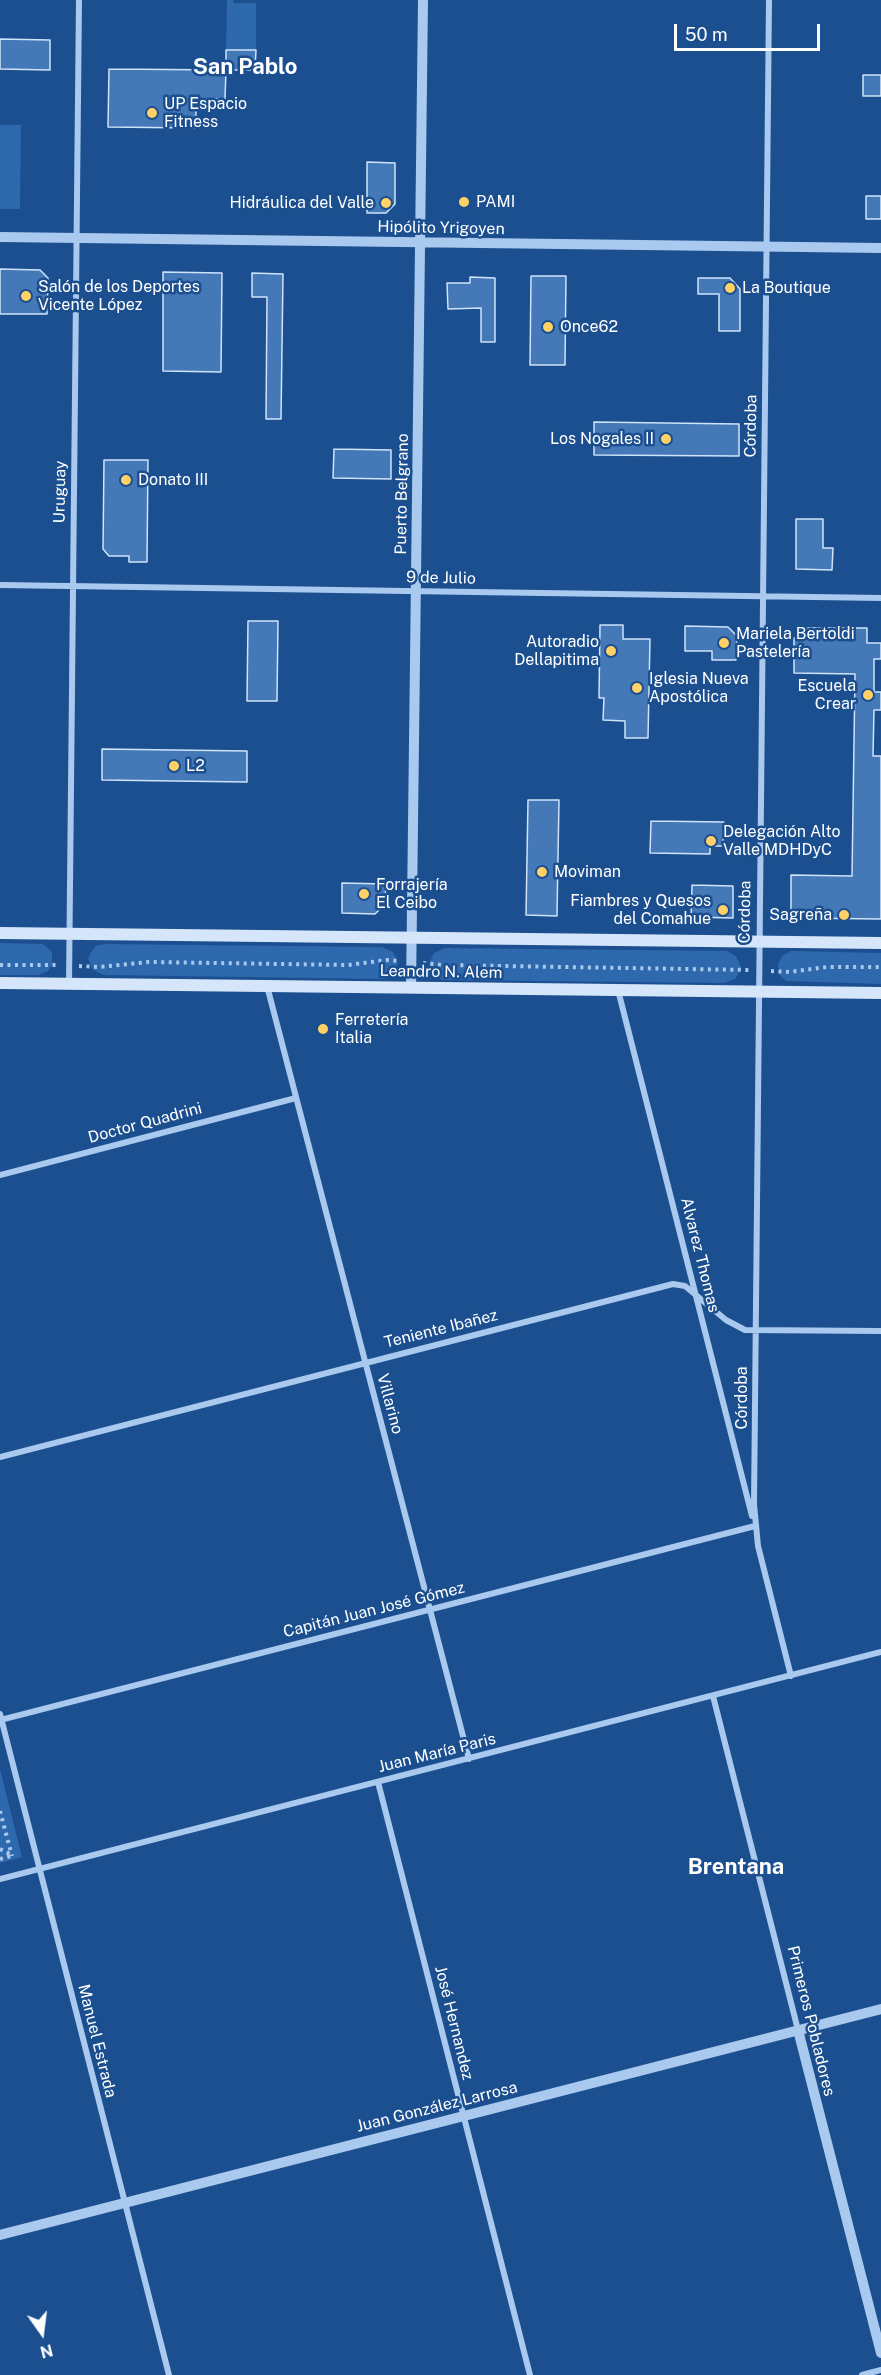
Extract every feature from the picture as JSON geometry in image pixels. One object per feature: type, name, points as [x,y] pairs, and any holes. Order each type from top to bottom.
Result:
[{"type":"main road","name":"Leandro N. Alem","points":[[0,933],[881,943]]},
{"type":"main road","name":"Leandro N. Alem","points":[[0,983],[881,993]]},
{"type":"street","name":"Uruguay","points":[[69,984],[79,0]]},
{"type":"street","name":"Puerto Belgrano","points":[[411,988],[423,0]]},
{"type":"street","name":"Córdoba","points":[[769,0],[758,992],[755,1527],[791,1676]]},
{"type":"street","name":"Hipólito Yrigoyen","points":[[0,237],[881,248]]},
{"type":"street","name":"9 de Julio","points":[[0,585],[881,598]]},
{"type":"street","name":"Villarino","points":[[267,986],[469,1759]]},
{"type":"street","name":"Alvarez Thomas","points":[[618,990],[755,1527]]},
{"type":"street","name":"Doctor Quadrini","points":[[0,1175],[296,1098]]},
{"type":"street","name":"Teniente Ibañez","points":[[0,1457],[666,1285],[685,1286],[735,1326],[745,1330],[881,1331]]},
{"type":"street","name":"Capitán Juan José Gómez","points":[[0,1718],[755,1527]]},
{"type":"street","name":"Juan María Paris","points":[[0,1879],[881,1652]]},
{"type":"street","name":"Primeros Pobladores","points":[[713,1696],[881,2354]]},
{"type":"street","name":"Manuel Estrada","points":[[0,1718],[169,2375]]},
{"type":"street","name":"José Hernandez","points":[[378,1782],[530,2375]]},
{"type":"street","name":"Juan González Larrosa","points":[[0,2235],[881,2009]]},
{"type":"street","points":[[862,2375],[881,2370]]},
{"type":"path","points":[[90,966],[149,962],[348,965],[398,961]]},
{"type":"path","points":[[429,964],[741,970]]},
{"type":"path","points":[[0,965],[52,965]]},
{"type":"path","points":[[778,972],[827,967],[881,967]]},
{"type":"path","points":[[0,1811],[12,1856]]},
{"type":"path","points":[[0,1849],[12,1856]]},
{"type":"path","points":[[0,1859],[12,1856]]},
{"type":"shaded area","points":[[227,0],[233,0],[234,3],[256,3],[256,50],[226,50]]},
{"type":"shaded area","points":[[0,125],[21,125],[20,209],[0,209]]},
{"type":"shaded area","points":[[0,943],[43,944],[52,952],[52,965],[48,971],[39,975],[0,975]]},
{"type":"shaded area","points":[[105,944],[382,947],[393,952],[398,963],[393,974],[384,979],[104,975],[93,970],[88,959],[96,946]]},
{"type":"shaded area","points":[[445,948],[727,951],[736,956],[741,967],[736,978],[725,983],[442,980],[432,973],[429,964],[434,953]]},
{"type":"shaded area","points":[[791,951],[881,953],[881,984],[786,981],[779,974],[778,964],[782,956]]},
{"type":"shaded area","points":[[0,1769],[22,1857],[0,1863]]},
{"type":"building","points":[[0,39],[50,40],[50,70],[0,69]]},
{"type":"building","points":[[226,50],[256,50],[255,70],[226,70]]},
{"type":"building","points":[[109,69],[226,70],[225,99],[196,99],[196,128],[108,127]]},
{"type":"building","points":[[863,75],[881,75],[881,96],[863,96]]},
{"type":"building","points":[[367,162],[395,163],[395,204],[386,213],[367,213]]},
{"type":"building","points":[[866,196],[881,196],[881,219],[866,219]]},
{"type":"building","name":"Salón de los Deportes Vicente López","points":[[0,269],[40,270],[48,278],[47,314],[0,314]]},
{"type":"building","points":[[163,272],[222,273],[221,372],[163,371]]},
{"type":"building","points":[[252,273],[283,274],[281,419],[266,419],[267,297],[252,297]]},
{"type":"building","name":"Once62","points":[[531,276],[566,276],[565,365],[530,365]]},
{"type":"building","points":[[470,277],[495,278],[495,342],[481,342],[481,308],[448,309],[447,283],[470,283]]},
{"type":"building","points":[[698,278],[730,278],[740,289],[740,331],[719,331],[719,294],[698,294]]},
{"type":"building","name":"Los Nogales II","points":[[594,422],[739,424],[739,456],[594,455]]},
{"type":"building","points":[[334,449],[391,450],[391,479],[333,478]]},
{"type":"building","points":[[104,460],[148,460],[147,562],[129,562],[129,556],[109,556],[103,549]]},
{"type":"building","points":[[796,519],[823,519],[823,548],[833,548],[832,570],[796,569]]},
{"type":"building","points":[[248,621],[278,621],[277,701],[247,701]]},
{"type":"building","points":[[600,625],[623,625],[623,639],[650,639],[648,738],[625,738],[625,721],[603,720],[604,698],[599,698]]},
{"type":"building","points":[[685,626],[728,627],[737,636],[736,660],[712,660],[712,651],[685,651]]},
{"type":"building","points":[[805,628],[867,628],[867,643],[881,643],[881,659],[874,659],[874,692],[881,692],[881,710],[874,710],[873,756],[881,756],[881,919],[791,918],[791,875],[852,876],[855,674],[794,673],[794,638],[804,638]]},
{"type":"building","name":"L2","points":[[102,749],[247,751],[247,782],[102,780]]},
{"type":"building","name":"Moviman","points":[[528,800],[559,800],[557,916],[526,915]]},
{"type":"building","points":[[651,821],[724,822],[723,846],[710,846],[710,854],[650,853]]},
{"type":"building","name":"Forrajería El Ceibo","points":[[342,883],[386,884],[385,904],[375,914],[342,913]]},
{"type":"building","points":[[692,885],[733,886],[733,918],[691,917]]},
{"type":"place","name":"UP Espacio Fitness","points":[[152,113]]},
{"type":"place","name":"PAMI","points":[[464,202]]},
{"type":"place","name":"Hidráulica del Valle","points":[[386,203]]},
{"type":"place","name":"La Boutique","points":[[730,288]]},
{"type":"place","name":"Salón de los Deportes Vicente López","points":[[26,296]]},
{"type":"place","name":"Once62","points":[[548,327]]},
{"type":"place","name":"Los Nogales II","points":[[666,439]]},
{"type":"place","name":"Donato III","points":[[126,480]]},
{"type":"place","name":"Mariela Bertoldi Pastelería","points":[[724,643]]},
{"type":"place","name":"Autoradio Dellapitima","points":[[611,651]]},
{"type":"place","name":"Iglesia Nueva Apostólica","points":[[637,688]]},
{"type":"place","name":"Escuela Crear","points":[[868,695]]},
{"type":"place","name":"L2","points":[[174,766]]},
{"type":"place","name":"Delegación Alto Valle MDHDyC","points":[[711,841]]},
{"type":"place","name":"Moviman","points":[[542,872]]},
{"type":"place","name":"Forrajería El Ceibo","points":[[364,894]]},
{"type":"place","name":"Fiambres y Quesos del Comahue","points":[[723,910]]},
{"type":"place","name":"Sagreña","points":[[844,915]]},
{"type":"place","name":"Ferretería Italia","points":[[323,1029]]},
{"type":"district","name":"San Pablo","points":[[245,67]]},
{"type":"district","name":"Brentana","points":[[736,1867]]}]
